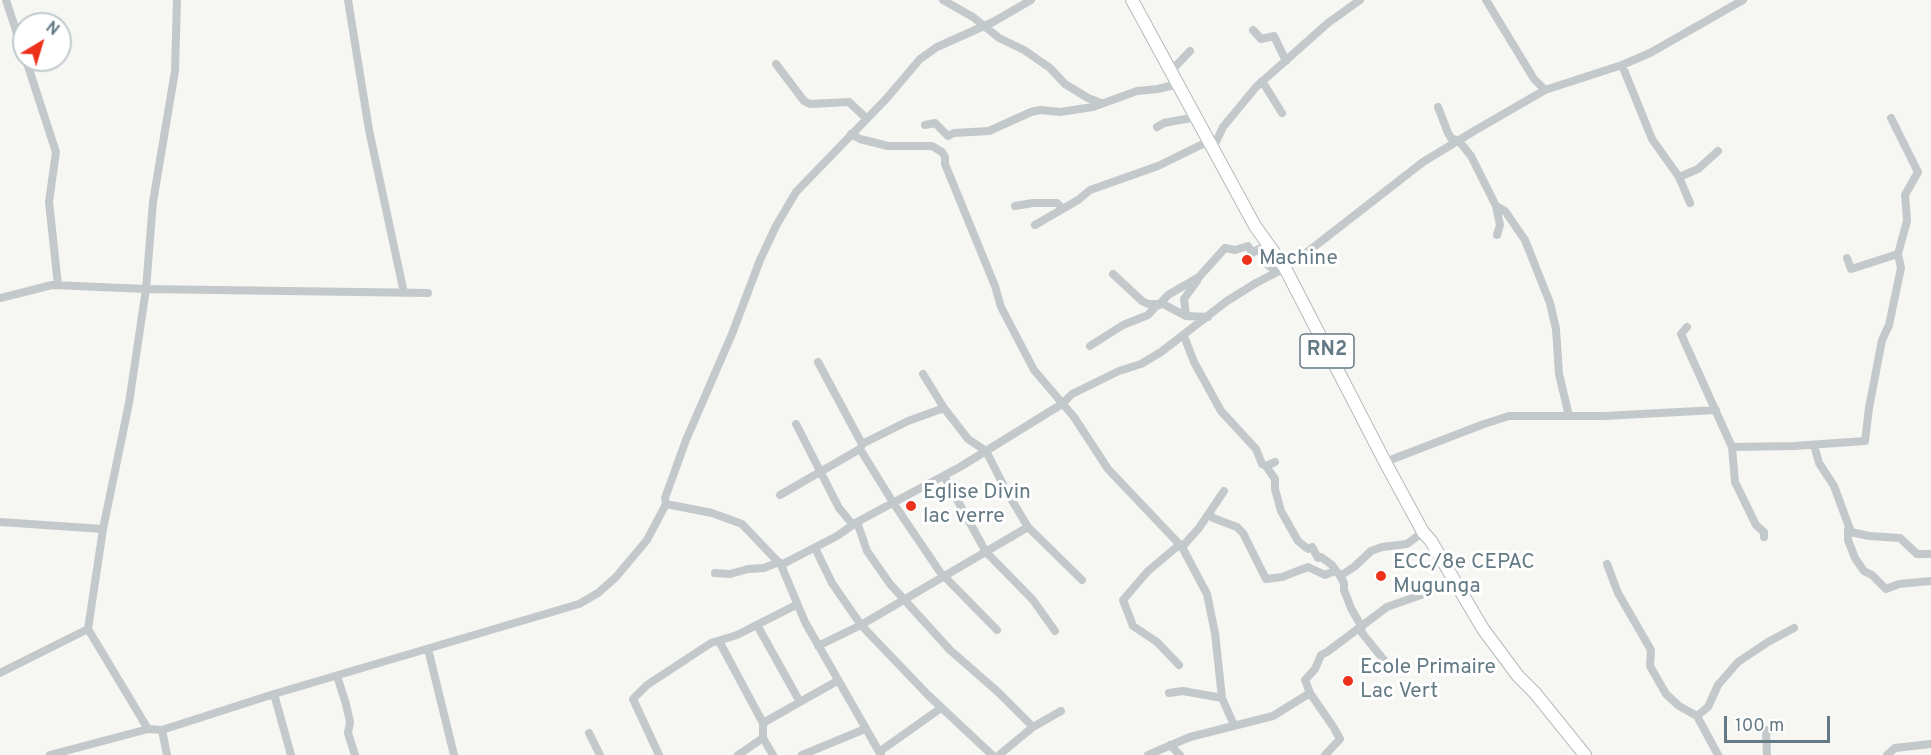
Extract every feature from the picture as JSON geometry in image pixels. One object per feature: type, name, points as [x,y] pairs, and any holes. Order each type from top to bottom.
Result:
[{"type":"highway","name":"RN2","points":[[1132,0],[1424,532],[1483,629],[1518,676],[1535,693],[1585,755]]},
{"type":"street","points":[[6,0],[12,18]]},
{"type":"street","points":[[148,729],[88,629],[104,529],[129,403],[146,289],[153,202],[175,71],[177,0]]},
{"type":"street","points":[[348,0],[369,130],[404,293]]},
{"type":"street","points":[[943,0],[973,17],[999,38],[1024,50],[1050,68],[1065,84],[1101,103]]},
{"type":"street","points":[[55,754],[148,729],[162,730],[274,694],[590,600],[635,556],[647,540],[666,504],[665,498],[686,440],[732,334],[760,260],[796,192],[920,59],[937,47],[984,26],[1030,0]]},
{"type":"street","points":[[1035,225],[1078,200],[1090,190],[1211,145],[1223,127],[1262,81],[1328,23],[1360,0]]},
{"type":"street","points":[[1486,0],[1534,79],[1545,90]]},
{"type":"street","points":[[715,573],[730,574],[764,568],[815,548],[837,536],[986,451],[1062,404],[1072,394],[1119,371],[1141,364],[1184,336],[1227,302],[1281,270],[1423,162],[1545,90],[1622,65],[1673,41],[1743,0]]},
{"type":"street","points":[[1253,30],[1261,39],[1274,36],[1286,61]]},
{"type":"street","points":[[1170,72],[1190,51]]},
{"type":"street","points":[[776,64],[804,101],[810,104],[849,102],[866,118]]},
{"type":"street","points":[[1622,65],[1652,139],[1679,177],[1690,202]]},
{"type":"street","points":[[30,72],[56,152],[49,202],[58,285]]},
{"type":"street","points":[[1262,81],[1282,113]]},
{"type":"street","points":[[926,125],[935,123],[948,136],[954,133],[970,134],[994,130],[1032,112],[1093,107],[1137,91],[1178,84]]},
{"type":"street","points":[[1438,107],[1451,138],[1459,141],[1480,171],[1496,206],[1500,225],[1497,235]]},
{"type":"street","points":[[1157,127],[1164,123],[1196,117]]},
{"type":"street","points":[[1732,447],[1865,441],[1880,348],[1889,325],[1901,268],[1898,254],[1906,220],[1905,195],[1918,172],[1891,118]]},
{"type":"street","points":[[851,134],[860,139],[888,146],[932,146],[942,152],[1001,307],[1034,370],[1074,417],[1108,469],[1180,546],[1207,594],[1222,698],[1234,725]]},
{"type":"street","points":[[1679,177],[1698,169],[1718,151]]},
{"type":"street","points":[[1015,206],[1057,203],[1062,208]]},
{"type":"street","points":[[1496,206],[1505,211],[1525,240],[1550,303],[1556,329],[1559,375],[1569,416]]},
{"type":"street","points":[[1186,316],[1184,299],[1198,278],[1225,248],[1235,250],[1248,246],[1252,253],[1259,249],[1268,265],[1281,270]]},
{"type":"street","points":[[1846,258],[1851,269],[1898,254]]},
{"type":"street","points":[[1113,274],[1142,301],[1163,304],[1186,316],[1208,317]]},
{"type":"street","points":[[1090,346],[1123,326],[1148,315],[1168,295],[1198,278]]},
{"type":"street","points":[[0,298],[52,285],[146,289],[428,293]]},
{"type":"street","points":[[1687,327],[1681,334],[1732,447],[1736,482],[1756,525],[1764,532],[1764,537]]},
{"type":"street","points":[[1184,336],[1194,362],[1215,401],[1256,449],[1262,464],[1275,479],[1275,489],[1281,511],[1298,541],[1308,549],[1312,547],[1318,558],[1322,557],[1338,574],[1344,583],[1344,590],[1362,633],[1392,670]]},
{"type":"street","points":[[818,363],[894,504],[944,576],[997,630]]},
{"type":"street","points":[[923,374],[944,408],[968,439],[986,451],[1028,527],[1082,580]]},
{"type":"street","points":[[780,495],[861,446],[908,421],[944,408]]},
{"type":"street","points":[[1385,462],[1509,416],[1604,416],[1716,410]]},
{"type":"street","points":[[796,424],[839,508],[855,524],[867,551],[890,584],[950,650],[998,692],[1033,727]]},
{"type":"street","points":[[1814,445],[1819,463],[1834,486],[1855,558],[1864,571],[1872,575],[1886,589],[1899,584],[1931,581]]},
{"type":"street","points":[[1266,466],[1275,462]]},
{"type":"street","points":[[944,476],[986,552],[1034,600],[1055,631]]},
{"type":"street","points":[[1179,665],[1157,642],[1133,626],[1123,600],[1148,571],[1180,546],[1209,513],[1224,491]]},
{"type":"street","points":[[666,504],[712,513],[742,524],[780,563],[796,605],[880,754],[942,708]]},
{"type":"street","points":[[1209,513],[1213,518],[1237,527],[1243,533],[1266,579],[1282,577],[1308,567],[1325,575],[1338,574],[1354,567],[1371,551],[1382,547],[1393,548],[1407,544],[1424,532]]},
{"type":"street","points":[[0,522],[104,529]]},
{"type":"street","points":[[818,646],[861,625],[1028,527]]},
{"type":"street","points":[[1848,529],[1851,532],[1869,536],[1900,538],[1917,554],[1931,554]]},
{"type":"street","points":[[815,548],[832,583],[861,625],[942,708],[992,755]]},
{"type":"street","points":[[1607,564],[1618,593],[1651,650],[1650,666],[1666,694],[1679,706],[1697,716],[1718,755]]},
{"type":"street","points":[[1325,755],[1340,739],[1335,728],[1310,693],[1305,680],[1315,669],[1321,655],[1387,607],[1455,583]]},
{"type":"street","points":[[659,755],[633,699],[647,686],[711,643],[757,625],[796,605]]},
{"type":"street","points":[[757,625],[800,702]]},
{"type":"street","points":[[1697,716],[1708,707],[1718,685],[1738,662],[1794,628]]},
{"type":"street","points":[[0,673],[88,629]]},
{"type":"street","points":[[719,641],[763,723],[763,738],[773,755]]},
{"type":"street","points":[[428,649],[454,755]]},
{"type":"street","points":[[337,676],[346,704],[350,722],[348,733],[355,755]]},
{"type":"street","points":[[763,723],[837,681]]},
{"type":"street","points":[[1169,693],[1183,691],[1222,698]]},
{"type":"street","points":[[1148,755],[1190,737],[1273,716],[1310,693]]},
{"type":"street","points":[[274,694],[291,755]]},
{"type":"street","points":[[999,755],[1033,727],[1061,711]]},
{"type":"street","points":[[802,755],[865,729]]},
{"type":"street","points":[[162,730],[167,755]]},
{"type":"street","points":[[1766,730],[1767,755]]},
{"type":"street","points":[[589,733],[600,755]]},
{"type":"street","points":[[738,755],[763,738]]},
{"type":"street","points":[[1887,755],[1895,748],[1931,744]]},
{"type":"street","points":[[1170,745],[1180,755]]},
{"type":"place","name":"Machine","points":[[1247,260]]},
{"type":"place","name":"Eglise Divin lac verre","points":[[911,506]]},
{"type":"place","name":"ECC/8e CEPAC Mugunga","points":[[1381,576]]},
{"type":"place","name":"Ecole Primaire Lac Vert","points":[[1348,681]]}]
